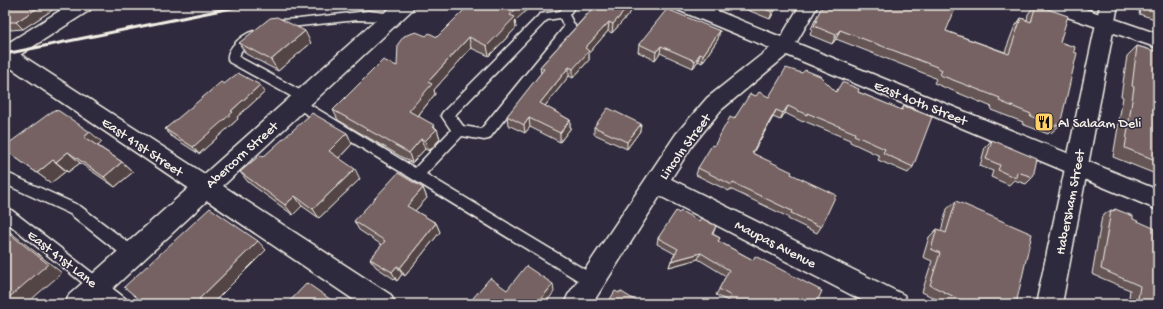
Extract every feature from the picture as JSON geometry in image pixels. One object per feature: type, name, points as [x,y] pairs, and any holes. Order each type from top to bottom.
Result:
[{"type":"street","points":[[5,54],[83,5]]},
{"type":"street","name":"East 40th Street","points":[[685,5],[1158,200]]},
{"type":"street","name":"Lincoln Street","points":[[577,304],[684,140],[714,104],[785,46],[809,5]]},
{"type":"street","points":[[1054,5],[1107,14],[1158,41]]},
{"type":"street","name":"Abercorn Street","points":[[78,304],[398,11]]},
{"type":"street","name":"Habersham Street","points":[[1049,304],[1107,14]]},
{"type":"street","name":"East 41st Street","points":[[5,54],[382,304]]},
{"type":"street","name":"Maupas Avenue","points":[[657,183],[864,297],[895,304]]},
{"type":"lane","points":[[567,9],[570,28],[484,135],[459,130],[447,115],[544,17],[567,9]]},
{"type":"lane","points":[[398,11],[376,15],[296,23],[278,23],[264,27],[237,48],[233,54],[233,59],[417,175],[592,282]]},
{"type":"lane","points":[[417,175],[459,130]]},
{"type":"lane","points":[[5,178],[76,210],[132,254]]},
{"type":"lane","name":"East 41st Lane","points":[[5,213],[121,304]]},
{"type":"building","points":[[5,5],[42,5],[16,22],[5,22]]},
{"type":"building","points":[[469,5],[520,5],[510,15],[515,17],[487,46],[469,37],[428,82],[432,84],[409,111],[434,125],[433,127],[437,129],[425,141],[421,139],[409,153],[333,110],[383,60],[397,66],[398,44],[404,36],[416,32],[426,36],[429,33],[437,37]]},
{"type":"building","points":[[593,5],[630,5],[613,24],[609,22],[585,48],[589,51],[573,69],[569,67],[540,103],[570,120],[560,133],[529,118],[524,125],[507,116],[544,69],[540,67],[595,6]]},
{"type":"building","points":[[755,5],[777,5],[772,12]]},
{"type":"building","points":[[823,5],[863,5],[878,10],[880,5],[951,5],[956,7],[946,31],[1009,54],[1021,18],[1031,22],[1036,5],[1068,16],[1060,42],[1075,47],[1074,52],[1077,53],[1060,125],[1057,124],[1056,126],[1030,116],[1031,114],[999,101],[1000,98],[940,75],[942,70],[937,67],[840,30],[836,35],[814,26],[817,20],[815,20]]},
{"type":"building","points":[[1158,5],[1158,10],[1147,6]]},
{"type":"building","points":[[667,9],[720,31],[703,55],[700,54],[695,61],[661,46],[656,52],[639,44]]},
{"type":"building","points":[[277,17],[305,31],[271,60],[239,43],[270,18]]},
{"type":"building","points":[[1137,46],[1158,52],[1158,161],[1125,148],[1134,87],[1132,86]]},
{"type":"building","points":[[786,68],[802,73],[805,70],[820,76],[836,92],[842,82],[859,89],[858,92],[902,110],[904,106],[932,117],[913,167],[883,153],[885,149],[854,135],[855,133],[807,113],[807,115],[788,106],[783,113],[776,110],[752,153],[792,172],[791,174],[836,195],[821,227],[791,213],[792,211],[733,183],[732,185],[698,168],[712,145],[714,146],[730,117],[734,119],[750,94],[756,96],[759,92],[769,97]]},
{"type":"building","points":[[238,73],[260,85],[231,111],[233,112],[193,147],[165,129],[221,82],[224,84]]},
{"type":"building","points":[[608,108],[641,124],[627,142],[594,127]]},
{"type":"building","points":[[54,110],[59,111],[90,132],[84,137],[122,162],[104,177],[68,152],[56,162],[53,160],[37,173],[5,150],[5,146]]},
{"type":"building","points":[[312,113],[347,133],[329,151],[355,169],[313,209],[295,196],[285,205],[240,172],[260,155],[263,157]]},
{"type":"building","points":[[992,140],[1037,159],[1033,177],[1017,172],[1016,178],[998,170],[1000,165],[986,159]]},
{"type":"building","points":[[398,173],[423,188],[407,206],[436,223],[400,268],[397,266],[392,272],[370,259],[385,241],[354,221]]},
{"type":"building","points":[[956,201],[1032,234],[1016,304],[969,304],[930,285],[940,253],[931,249],[937,229],[946,233]]},
{"type":"building","points":[[210,208],[258,241],[199,299],[207,304],[145,304],[124,287]]},
{"type":"building","points":[[1115,209],[1133,216],[1133,219],[1158,230],[1158,304],[1137,304],[1140,286],[1101,269],[1111,210],[1114,211]]},
{"type":"building","points":[[676,211],[679,213],[681,211],[699,221],[701,218],[716,226],[712,234],[720,238],[718,241],[753,260],[755,256],[822,291],[816,304],[726,304],[731,296],[719,289],[729,270],[701,253],[671,261],[678,249],[658,238]]},
{"type":"building","points":[[5,230],[48,264],[5,301]]},
{"type":"building","points":[[526,266],[553,284],[537,304],[468,304],[490,278],[507,290]]},
{"type":"building","points":[[307,283],[337,304],[287,304]]},
{"type":"building","points":[[615,291],[619,293],[620,291],[641,304],[607,304]]},
{"type":"railway","points":[[5,54],[246,5]]},
{"type":"place","name":"Al Salaam Deli","points":[[1044,122]]}]
